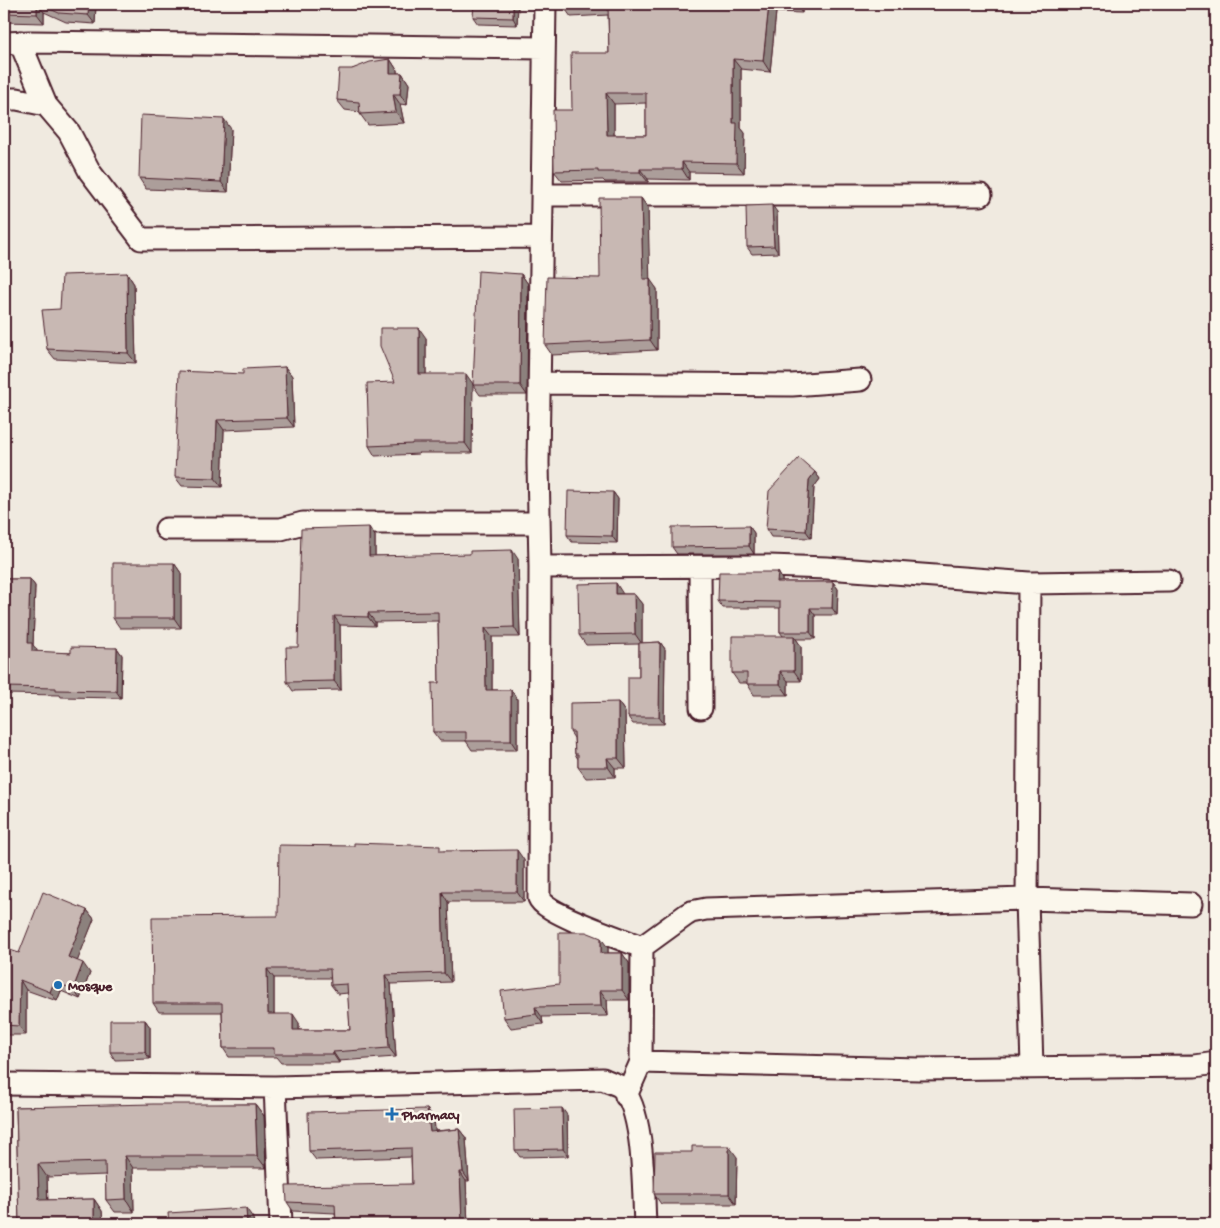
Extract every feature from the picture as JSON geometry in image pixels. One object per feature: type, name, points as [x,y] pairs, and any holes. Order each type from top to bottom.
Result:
[{"type":"street","points":[[545,4],[539,383],[539,898],[542,905],[556,913],[642,947]]},
{"type":"street","points":[[541,237],[141,239],[90,172],[69,132],[46,105],[12,42],[544,48]]},
{"type":"street","points":[[4,99],[17,99],[46,105]]},
{"type":"street","points":[[542,195],[981,195]]},
{"type":"street","points":[[539,383],[792,385],[860,380]]},
{"type":"street","points":[[166,528],[280,528],[303,523],[539,523]]},
{"type":"street","points":[[700,566],[701,708]]},
{"type":"street","points":[[540,567],[769,566],[827,568],[1029,583],[1169,581]]},
{"type":"street","points":[[1029,583],[1027,899],[1032,1067]]},
{"type":"street","points":[[642,947],[691,912],[706,909],[1027,899],[1191,904]]},
{"type":"street","points":[[626,1096],[641,1062],[642,947]]},
{"type":"street","points":[[641,1062],[920,1069],[1195,1066],[1216,1063]]},
{"type":"street","points":[[4,1084],[274,1087],[603,1079],[621,1087],[633,1107],[639,1128],[645,1224]]},
{"type":"street","points":[[274,1087],[281,1224]]},
{"type":"building","points":[[4,4],[37,4],[37,14],[4,13]]},
{"type":"building","points":[[39,4],[89,4],[88,15],[59,13]]},
{"type":"building","points":[[474,4],[513,4],[513,18],[473,17]]},
{"type":"building","points":[[564,4],[769,4],[763,61],[733,59],[733,123],[737,123],[736,163],[682,162],[682,169],[640,169],[640,172],[598,172],[598,170],[554,171],[553,110],[572,110],[571,53],[609,53],[608,5],[564,7]],"holes":[[[606,93],[646,93],[646,135],[607,135]]]},
{"type":"building","points":[[390,59],[390,73],[402,73],[400,94],[393,94],[396,112],[360,114],[359,102],[337,100],[339,69],[352,69],[370,62]]},
{"type":"building","points":[[141,115],[224,119],[221,182],[139,178]]},
{"type":"building","points":[[599,198],[641,198],[643,279],[650,279],[650,340],[545,345],[547,277],[600,278]]},
{"type":"building","points":[[772,205],[774,246],[747,247],[746,206]]},
{"type":"building","points":[[478,271],[521,274],[520,385],[473,385]]},
{"type":"building","points":[[127,273],[128,353],[47,349],[42,310],[60,309],[62,275]]},
{"type":"building","points":[[380,328],[419,328],[419,374],[466,374],[465,443],[412,443],[369,446],[367,383],[395,382],[380,346]]},
{"type":"building","points":[[285,367],[287,418],[217,420],[215,478],[175,477],[179,371],[243,374],[243,369]]},
{"type":"building","points":[[799,458],[815,472],[809,480],[806,531],[766,529],[769,491]]},
{"type":"building","points":[[568,491],[613,492],[612,536],[567,535]]},
{"type":"building","points":[[749,526],[749,546],[672,547],[672,527]]},
{"type":"building","points":[[369,527],[369,556],[470,554],[470,551],[512,550],[514,627],[485,628],[486,690],[511,690],[511,741],[466,741],[466,732],[433,732],[432,683],[439,683],[438,612],[368,613],[368,617],[334,616],[334,681],[287,682],[286,647],[298,647],[301,529]]},
{"type":"building","points":[[113,563],[174,563],[174,618],[113,618]]},
{"type":"building","points":[[719,572],[778,572],[777,582],[833,582],[832,608],[810,608],[810,632],[780,632],[780,602],[718,601]]},
{"type":"building","points":[[4,579],[30,579],[28,643],[32,643],[32,651],[71,653],[71,647],[117,648],[116,691],[4,687]]},
{"type":"building","points":[[616,583],[616,594],[634,594],[635,634],[579,635],[578,584]]},
{"type":"building","points":[[732,636],[794,636],[794,671],[780,671],[780,684],[747,684],[747,673],[732,673]]},
{"type":"building","points":[[660,642],[659,717],[628,717],[628,677],[639,677],[639,643]]},
{"type":"building","points":[[618,702],[618,758],[607,758],[608,767],[578,767],[578,754],[575,754],[574,732],[570,732],[570,703]]},
{"type":"building","points":[[354,843],[440,846],[440,851],[517,850],[517,892],[442,892],[444,973],[385,975],[389,1048],[333,1052],[333,1054],[274,1054],[274,1048],[223,1048],[222,1003],[153,1003],[152,917],[278,916],[279,845],[354,846]],"holes":[[[267,969],[330,969],[331,985],[347,984],[350,1030],[293,1030],[293,1014],[268,1014]]]},
{"type":"building","points":[[43,892],[87,910],[68,957],[83,963],[73,989],[54,982],[50,992],[20,980],[19,1026],[4,1025],[4,957],[7,949],[19,953]]},
{"type":"building","points":[[559,932],[586,932],[601,938],[601,953],[622,953],[622,990],[600,990],[601,1006],[535,1007],[536,1014],[504,1018],[501,991],[559,984]]},
{"type":"building","points":[[110,1020],[145,1020],[145,1052],[110,1052]]},
{"type":"building","points":[[255,1104],[257,1156],[125,1156],[126,1199],[106,1200],[105,1162],[38,1164],[39,1200],[94,1199],[94,1221],[19,1223],[16,1107]]},
{"type":"building","points":[[562,1108],[563,1149],[515,1150],[514,1109]]},
{"type":"building","points":[[427,1109],[430,1132],[459,1129],[463,1172],[460,1172],[462,1224],[336,1224],[335,1204],[287,1202],[286,1186],[412,1184],[411,1148],[309,1151],[308,1112]]},
{"type":"building","points":[[692,1146],[729,1146],[729,1194],[654,1194],[655,1152],[692,1152]]},
{"type":"building","points":[[246,1208],[247,1224],[169,1224],[168,1213]]},
{"type":"place","name":"Mosque","points":[[58,985]]},
{"type":"place","name":"Pharmacy","points":[[392,1114]]}]
